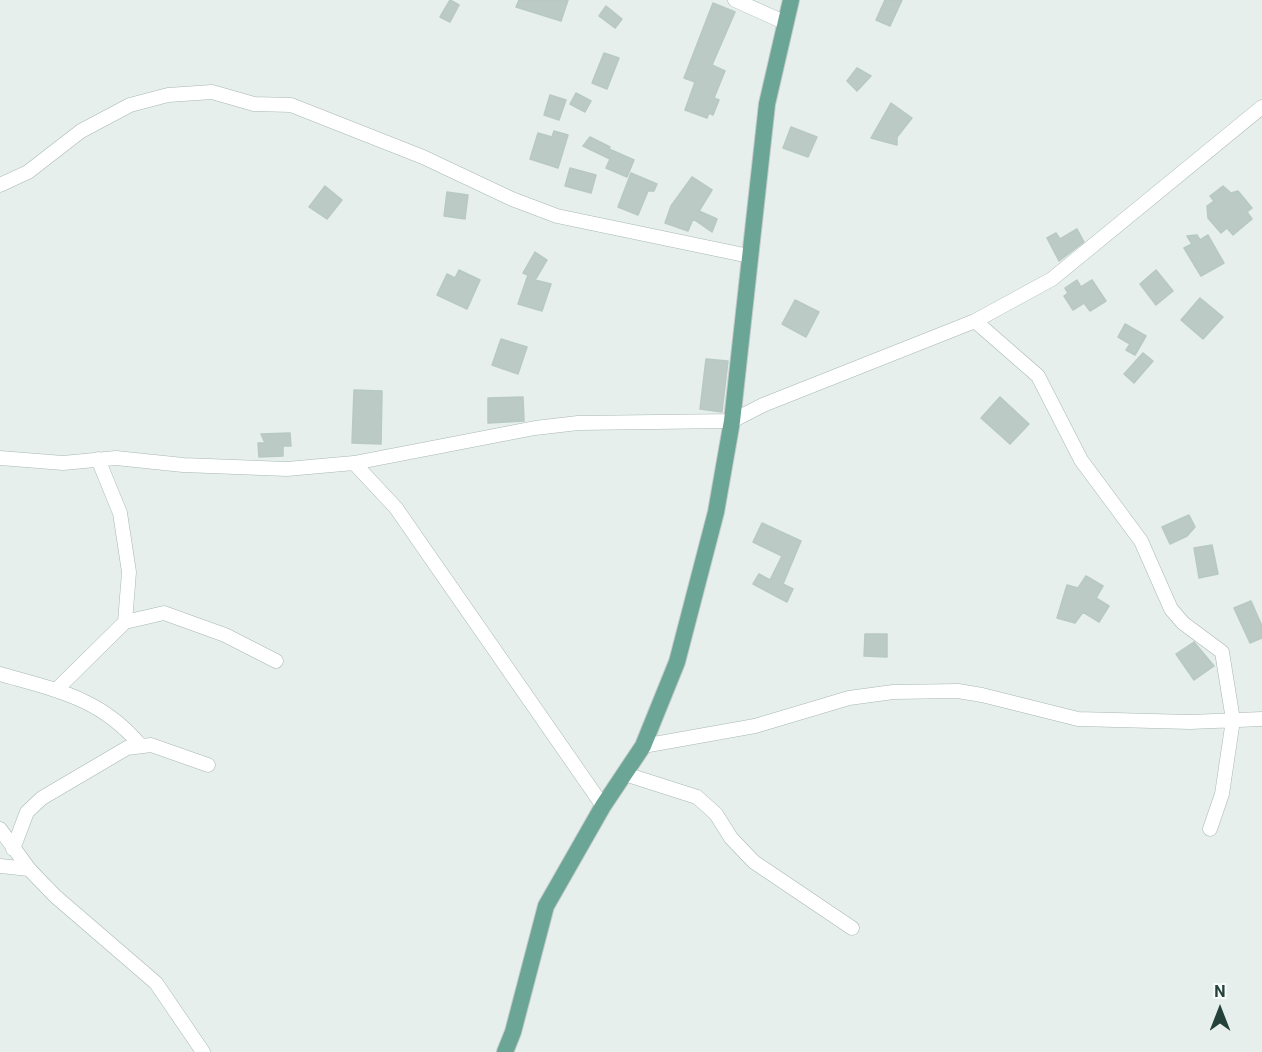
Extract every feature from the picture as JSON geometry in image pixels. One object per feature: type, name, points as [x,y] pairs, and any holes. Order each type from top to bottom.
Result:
[{"type":"main road","points":[[505,1052],[513,1032],[546,906],[603,806],[643,746],[677,662],[716,512],[732,420],[766,104],[791,0]]},
{"type":"street","points":[[735,0],[784,22]]},
{"type":"street","points":[[0,185],[28,172],[81,131],[130,105],[168,95],[212,92],[254,104],[291,105],[423,157],[512,199],[557,216],[749,256]]},
{"type":"street","points":[[0,458],[54,463],[98,459],[287,469],[354,463],[578,423],[732,420],[763,405],[975,321],[1052,279],[1262,107]]},
{"type":"street","points":[[975,321],[1038,376],[1081,460],[1141,540],[1171,609],[1183,623],[1222,652],[1233,720],[1222,794],[1210,829]]},
{"type":"street","points":[[98,459],[120,513],[129,572],[125,622]]},
{"type":"street","points":[[354,463],[396,508],[603,806]]},
{"type":"street","points":[[56,690],[125,622],[164,613],[225,635],[276,662]]},
{"type":"street","points":[[0,674],[92,703],[128,730],[140,745]]},
{"type":"street","points":[[643,746],[755,726],[849,698],[893,692],[948,691],[982,695],[1077,720],[1262,719]]},
{"type":"street","points":[[13,849],[27,812],[42,798],[107,758],[140,745],[151,746],[208,765]]},
{"type":"street","points":[[624,774],[698,797],[716,814],[731,838],[754,862],[852,928]]},
{"type":"street","points":[[0,829],[29,869],[89,927],[156,983],[203,1052]]},
{"type":"street","points":[[0,866],[29,869]]},
{"type":"building","points":[[450,0],[459,5],[450,22],[440,17]]},
{"type":"building","points":[[519,0],[568,0],[561,21],[516,7]]},
{"type":"building","points":[[885,0],[902,0],[890,26],[876,20]]},
{"type":"building","points":[[713,3],[735,12],[712,65],[725,71],[714,98],[719,100],[713,115],[709,113],[707,118],[685,110],[695,82],[684,78]]},
{"type":"building","points":[[606,6],[622,19],[615,28],[599,16]]},
{"type":"building","points":[[604,53],[619,58],[607,89],[592,83]]},
{"type":"building","points":[[857,68],[871,76],[857,91],[847,81]]},
{"type":"building","points":[[576,93],[591,101],[585,112],[570,104]]},
{"type":"building","points":[[550,95],[566,100],[559,120],[544,115]]},
{"type":"building","points":[[891,103],[912,118],[897,137],[897,145],[871,138]]},
{"type":"building","points":[[791,127],[817,137],[808,157],[783,148]]},
{"type":"building","points":[[554,131],[568,135],[558,168],[530,159],[538,133],[552,137]]},
{"type":"building","points":[[590,137],[610,147],[609,149],[634,160],[627,177],[606,168],[610,159],[583,146]]},
{"type":"building","points":[[570,168],[596,175],[591,193],[565,186]]},
{"type":"building","points":[[631,173],[657,184],[654,191],[648,191],[638,215],[618,207]]},
{"type":"building","points":[[692,177],[712,190],[699,211],[717,219],[712,232],[693,219],[688,231],[665,223],[671,206]]},
{"type":"building","points":[[325,186],[342,200],[327,219],[309,207]]},
{"type":"building","points":[[1223,186],[1231,193],[1238,191],[1252,208],[1247,212],[1252,219],[1233,235],[1227,228],[1221,233],[1208,218],[1207,206],[1214,201],[1210,196]]},
{"type":"building","points":[[447,192],[468,195],[465,219],[444,216]]},
{"type":"building","points":[[1077,229],[1084,242],[1059,261],[1047,238],[1056,233],[1060,239]]},
{"type":"building","points":[[1197,235],[1200,240],[1208,235],[1224,263],[1201,276],[1184,248],[1192,244],[1187,236]]},
{"type":"building","points":[[535,252],[547,260],[535,280],[551,284],[542,311],[518,304],[528,275],[523,273]]},
{"type":"building","points":[[459,270],[480,280],[467,309],[437,295],[447,274],[455,278]]},
{"type":"building","points":[[1156,270],[1173,291],[1156,305],[1140,284]]},
{"type":"building","points":[[1077,280],[1081,287],[1092,280],[1106,301],[1090,311],[1084,303],[1073,310],[1064,296],[1068,293],[1065,288]]},
{"type":"building","points":[[1200,298],[1223,317],[1203,339],[1181,320]]},
{"type":"building","points":[[795,300],[819,312],[806,337],[782,324]]},
{"type":"building","points":[[1125,324],[1146,336],[1135,355],[1126,350],[1130,344],[1118,337]]},
{"type":"building","points":[[501,339],[527,347],[518,374],[492,365]]},
{"type":"building","points":[[1143,353],[1153,361],[1134,383],[1124,374]]},
{"type":"building","points":[[706,359],[728,361],[722,412],[700,409]]},
{"type":"building","points":[[354,390],[382,391],[381,444],[352,443]]},
{"type":"building","points":[[523,397],[524,421],[488,423],[488,398]]},
{"type":"building","points":[[1000,397],[1029,424],[1010,444],[981,418]]},
{"type":"building","points":[[290,433],[291,446],[283,446],[283,456],[259,457],[258,443],[265,443],[261,434]]},
{"type":"building","points":[[1189,515],[1195,527],[1187,536],[1170,544],[1162,527]]},
{"type":"building","points":[[762,523],[801,541],[783,584],[793,589],[787,602],[753,584],[759,574],[770,580],[782,556],[753,542]]},
{"type":"building","points":[[1212,545],[1218,574],[1199,578],[1194,548]]},
{"type":"building","points":[[1086,576],[1103,586],[1096,598],[1109,606],[1099,622],[1083,612],[1075,623],[1057,618],[1067,585],[1078,588]]},
{"type":"building","points":[[1251,601],[1262,626],[1262,638],[1250,643],[1234,608]]},
{"type":"building","points":[[865,634],[887,634],[887,657],[864,656]]},
{"type":"building","points":[[1194,642],[1214,666],[1194,680],[1176,654]]}]
